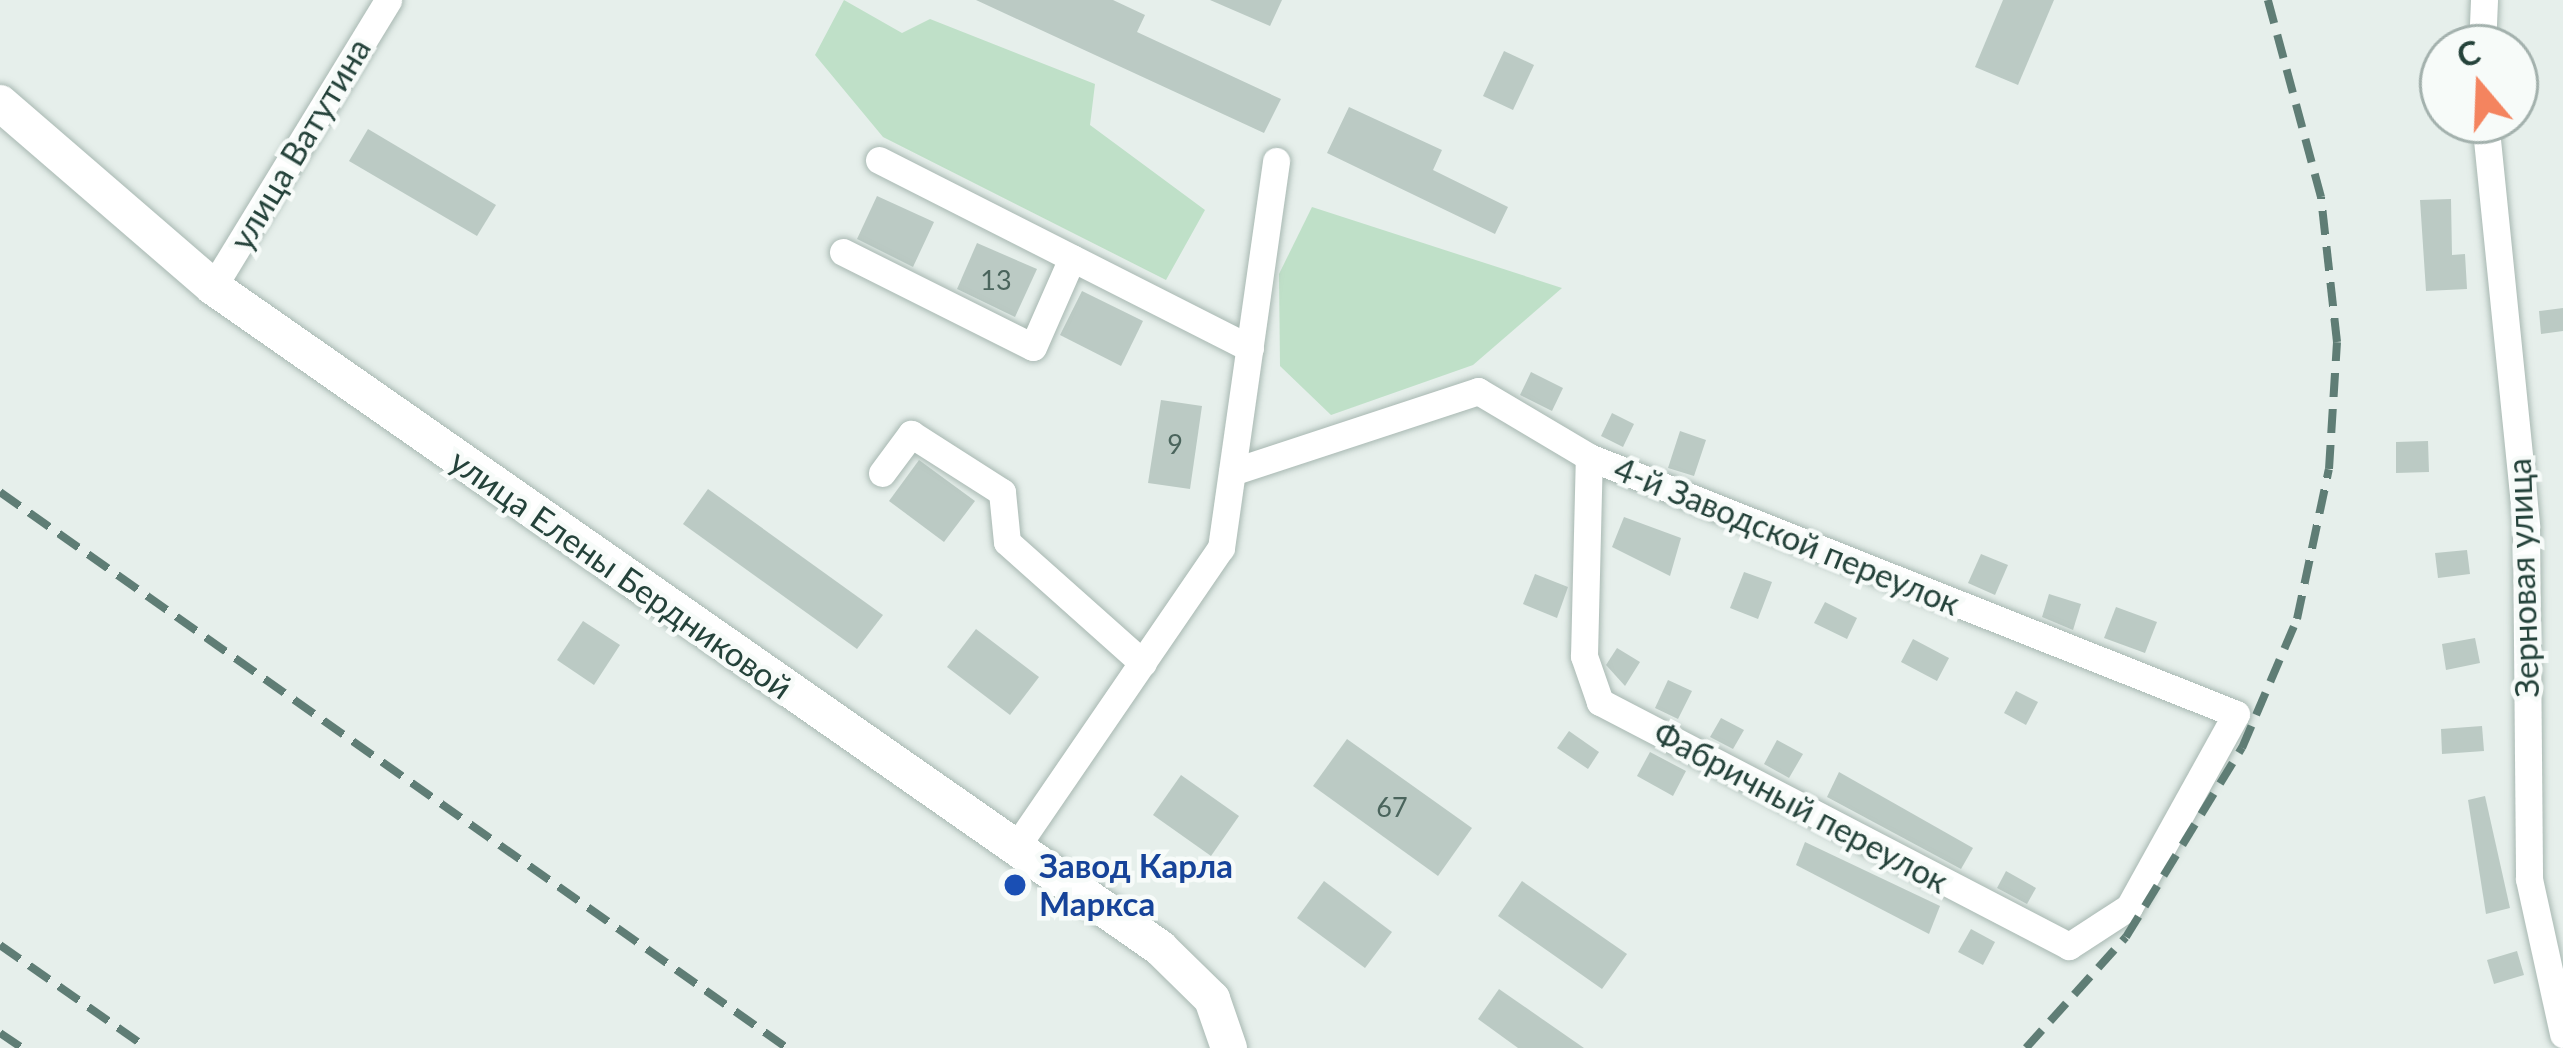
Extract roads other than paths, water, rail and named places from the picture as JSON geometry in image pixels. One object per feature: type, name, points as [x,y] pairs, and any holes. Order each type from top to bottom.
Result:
[{"type":"street","name":"улица Ватутина","points":[[213,287],[388,0]]},
{"type":"street","name":"улица Елены Бердниковой","points":[[0,103],[213,287],[1160,948],[1212,999],[1229,1048]]},
{"type":"street","name":"Зерновая улица","points":[[2487,144],[2526,527],[2529,879],[2563,1034]]},
{"type":"street","points":[[879,160],[1250,348]]},
{"type":"street","points":[[1016,847],[1221,548],[1276,161]]},
{"type":"street","points":[[844,252],[1034,346],[1072,258]]},
{"type":"street","name":"4-й Заводской переулок","points":[[1232,472],[1478,391],[1589,457],[2236,714],[2184,821]]},
{"type":"street","points":[[882,473],[911,434],[1002,492],[1007,542],[1143,663]]},
{"type":"street","name":"Фабричный переулок","points":[[1589,457],[1584,656],[1600,701],[2069,946],[2128,908],[2184,821]]},
{"type":"railway","points":[[2026,1048],[2126,937],[2242,748],[2297,619],[2329,469],[2337,342],[2321,197],[2268,0]]},
{"type":"railway","points":[[0,492],[787,1048]]},
{"type":"railway","points":[[0,945],[147,1048]]},
{"type":"railway","points":[[0,1033],[22,1048]]},
{"type":"place","name":"Завод Карла Маркса","points":[[1015,885]]}]
